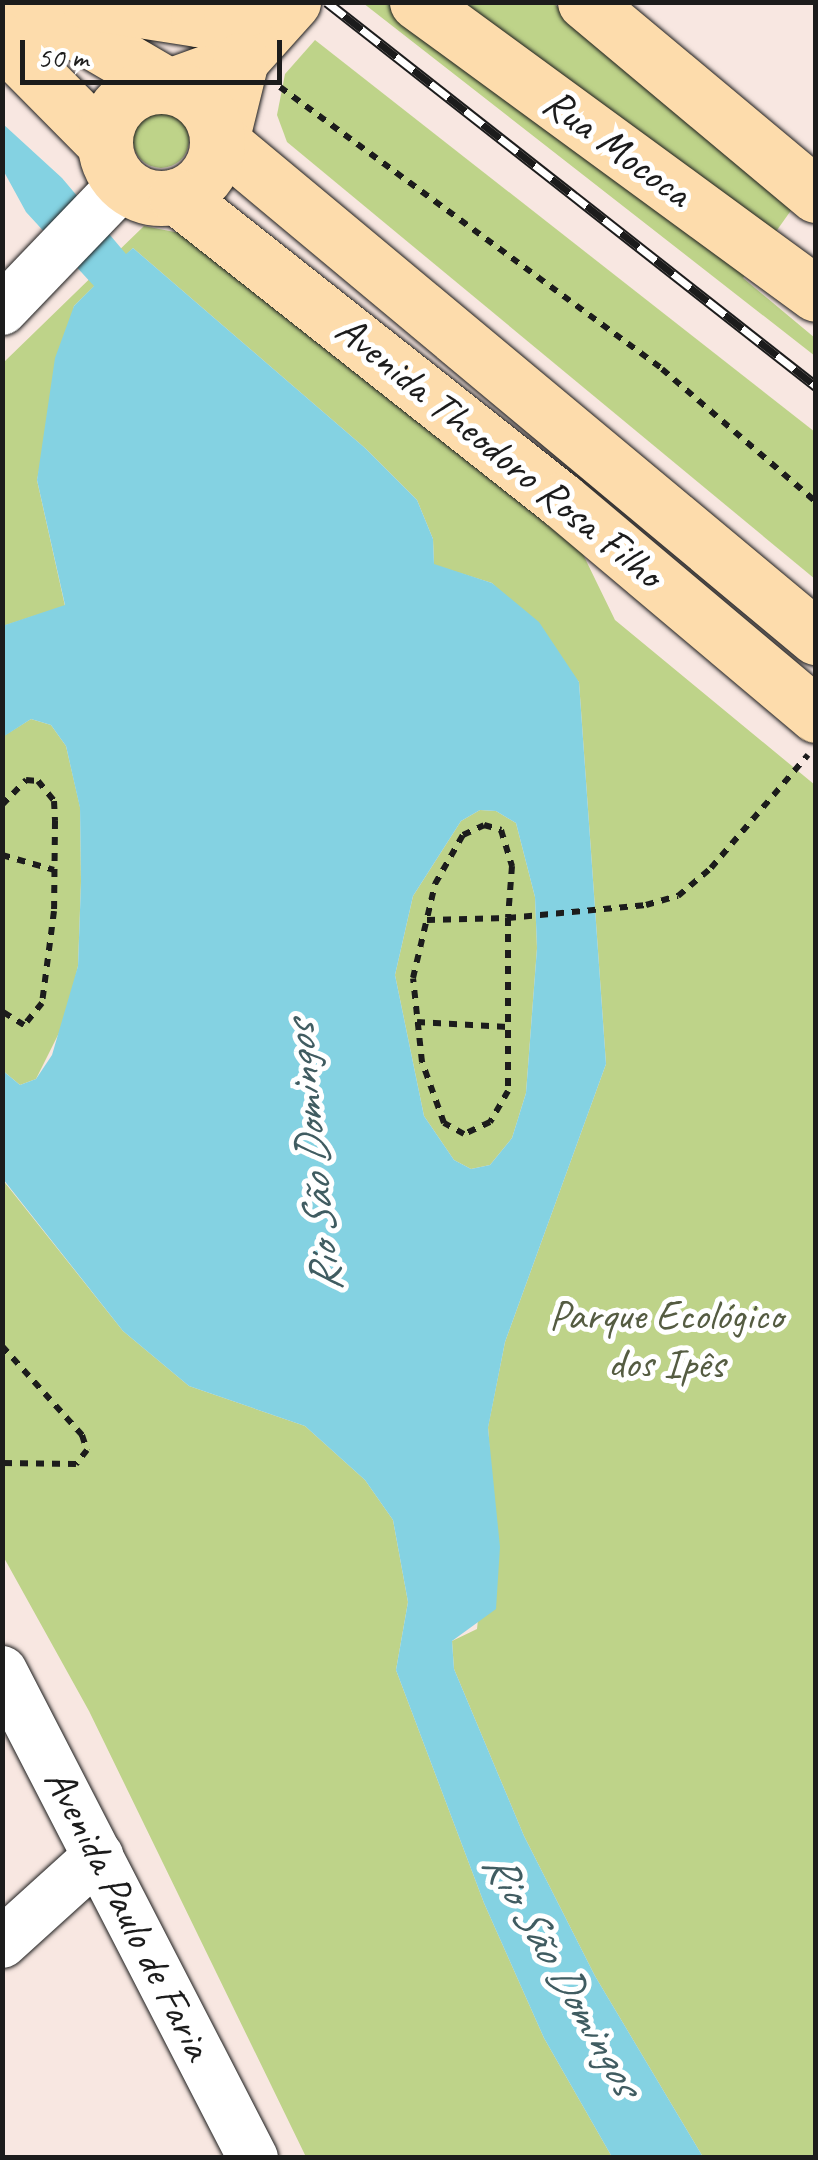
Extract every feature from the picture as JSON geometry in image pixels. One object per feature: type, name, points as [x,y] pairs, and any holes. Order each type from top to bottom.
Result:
[{"type":"main road","points":[[25,2],[169,86],[213,117],[220,140]]},
{"type":"main road","points":[[89,2],[198,19],[231,16],[258,2]]},
{"type":"main road","points":[[2,40],[108,178],[147,195],[176,196],[200,184],[215,165],[220,140],[294,2]]},
{"type":"main road","name":"Rua Mococa","points":[[585,2],[816,195]]},
{"type":"main road","name":"Rua Mococa","points":[[418,5],[792,250],[816,294]]},
{"type":"main road","points":[[108,178],[121,100],[144,88],[256,70]]},
{"type":"main road","name":"Avenida Theodoro Rosa Filho","points":[[220,140],[816,637]]},
{"type":"main road","name":"Avenida Theodoro Rosa Filho","points":[[176,196],[816,714]]},
{"type":"main road","points":[[693,612],[733,565]]},
{"type":"street","points":[[12,299],[108,178]]},
{"type":"street","name":"Avenida Paulo de Faria","points":[[2,1671],[253,2158]]},
{"type":"street","points":[[2,1944],[98,1856]]},
{"type":"path","points":[[256,70],[662,369],[816,502]]},
{"type":"path","points":[[427,920],[508,918],[678,896],[816,747]]},
{"type":"path","points":[[2,806],[26,780],[47,788],[54,801],[55,870],[42,1003],[24,1025],[2,1011]]},
{"type":"path","points":[[484,825],[502,830],[512,866],[508,918],[508,1091],[490,1122],[464,1134],[444,1123],[422,1062],[413,978],[435,884],[463,834],[484,825]]},
{"type":"path","points":[[2,856],[55,870]]},
{"type":"path","points":[[418,1022],[508,1027]]},
{"type":"path","points":[[2,1346],[48,1404],[82,1435],[87,1450],[76,1464],[2,1463]]},
{"type":"green space","points":[[363,3],[553,3],[792,209],[743,278],[815,338],[815,356]]},
{"type":"green space","points":[[315,40],[815,432],[815,579],[287,142],[277,115],[285,74]]},
{"type":"green space","points":[[161,112],[181,120],[189,140],[181,160],[161,168],[141,160],[133,140],[141,120]]},
{"type":"green space","name":"Parque Ecológico dos Ipês","points":[[144,226],[190,235],[577,542],[615,620],[815,785],[815,2157],[703,2157],[595,1976],[524,1836],[454,1669],[452,1641],[477,1629],[492,1486],[488,1427],[505,1342],[606,1064],[579,682],[492,583],[434,565],[433,539],[417,500],[365,448],[133,248],[74,306],[37,480],[65,606],[3,626],[3,363]]},
{"type":"green space","points":[[31,719],[51,725],[66,746],[80,807],[81,882],[78,966],[66,1019],[36,1079],[20,1085],[2,1070],[2,737]]},
{"type":"green space","points":[[480,810],[496,811],[516,823],[535,897],[537,948],[526,1093],[512,1138],[490,1165],[471,1169],[454,1160],[424,1116],[395,975],[413,896],[461,821]]},
{"type":"green space","points":[[2,1179],[123,1331],[189,1386],[305,1426],[365,1480],[393,1520],[408,1602],[396,1670],[484,1903],[544,2038],[612,2157],[306,2157],[89,1711],[3,1556]]},
{"type":"water","name":"Rio São Domingos","points":[[3,124],[62,178],[126,254],[133,248],[365,448],[417,500],[433,539],[434,564],[492,583],[539,622],[579,682],[606,1064],[505,1342],[488,1428],[500,1547],[496,1609],[452,1641],[454,1669],[524,1836],[595,1976],[703,2157],[612,2157],[544,2038],[484,1903],[396,1670],[408,1602],[393,1520],[365,1480],[305,1426],[189,1386],[123,1331],[3,1179],[2,1070],[20,1085],[36,1079],[52,1055],[78,966],[81,882],[80,808],[66,746],[51,725],[31,719],[3,737],[2,626],[65,605],[37,480],[55,358],[74,306],[94,286],[26,212],[3,170]],"holes":[[[480,810],[496,811],[516,823],[535,897],[537,948],[526,1093],[512,1138],[490,1165],[471,1169],[454,1160],[424,1116],[395,975],[413,896],[461,821]]]},
{"type":"railway","points":[[327,2],[816,386]]}]
